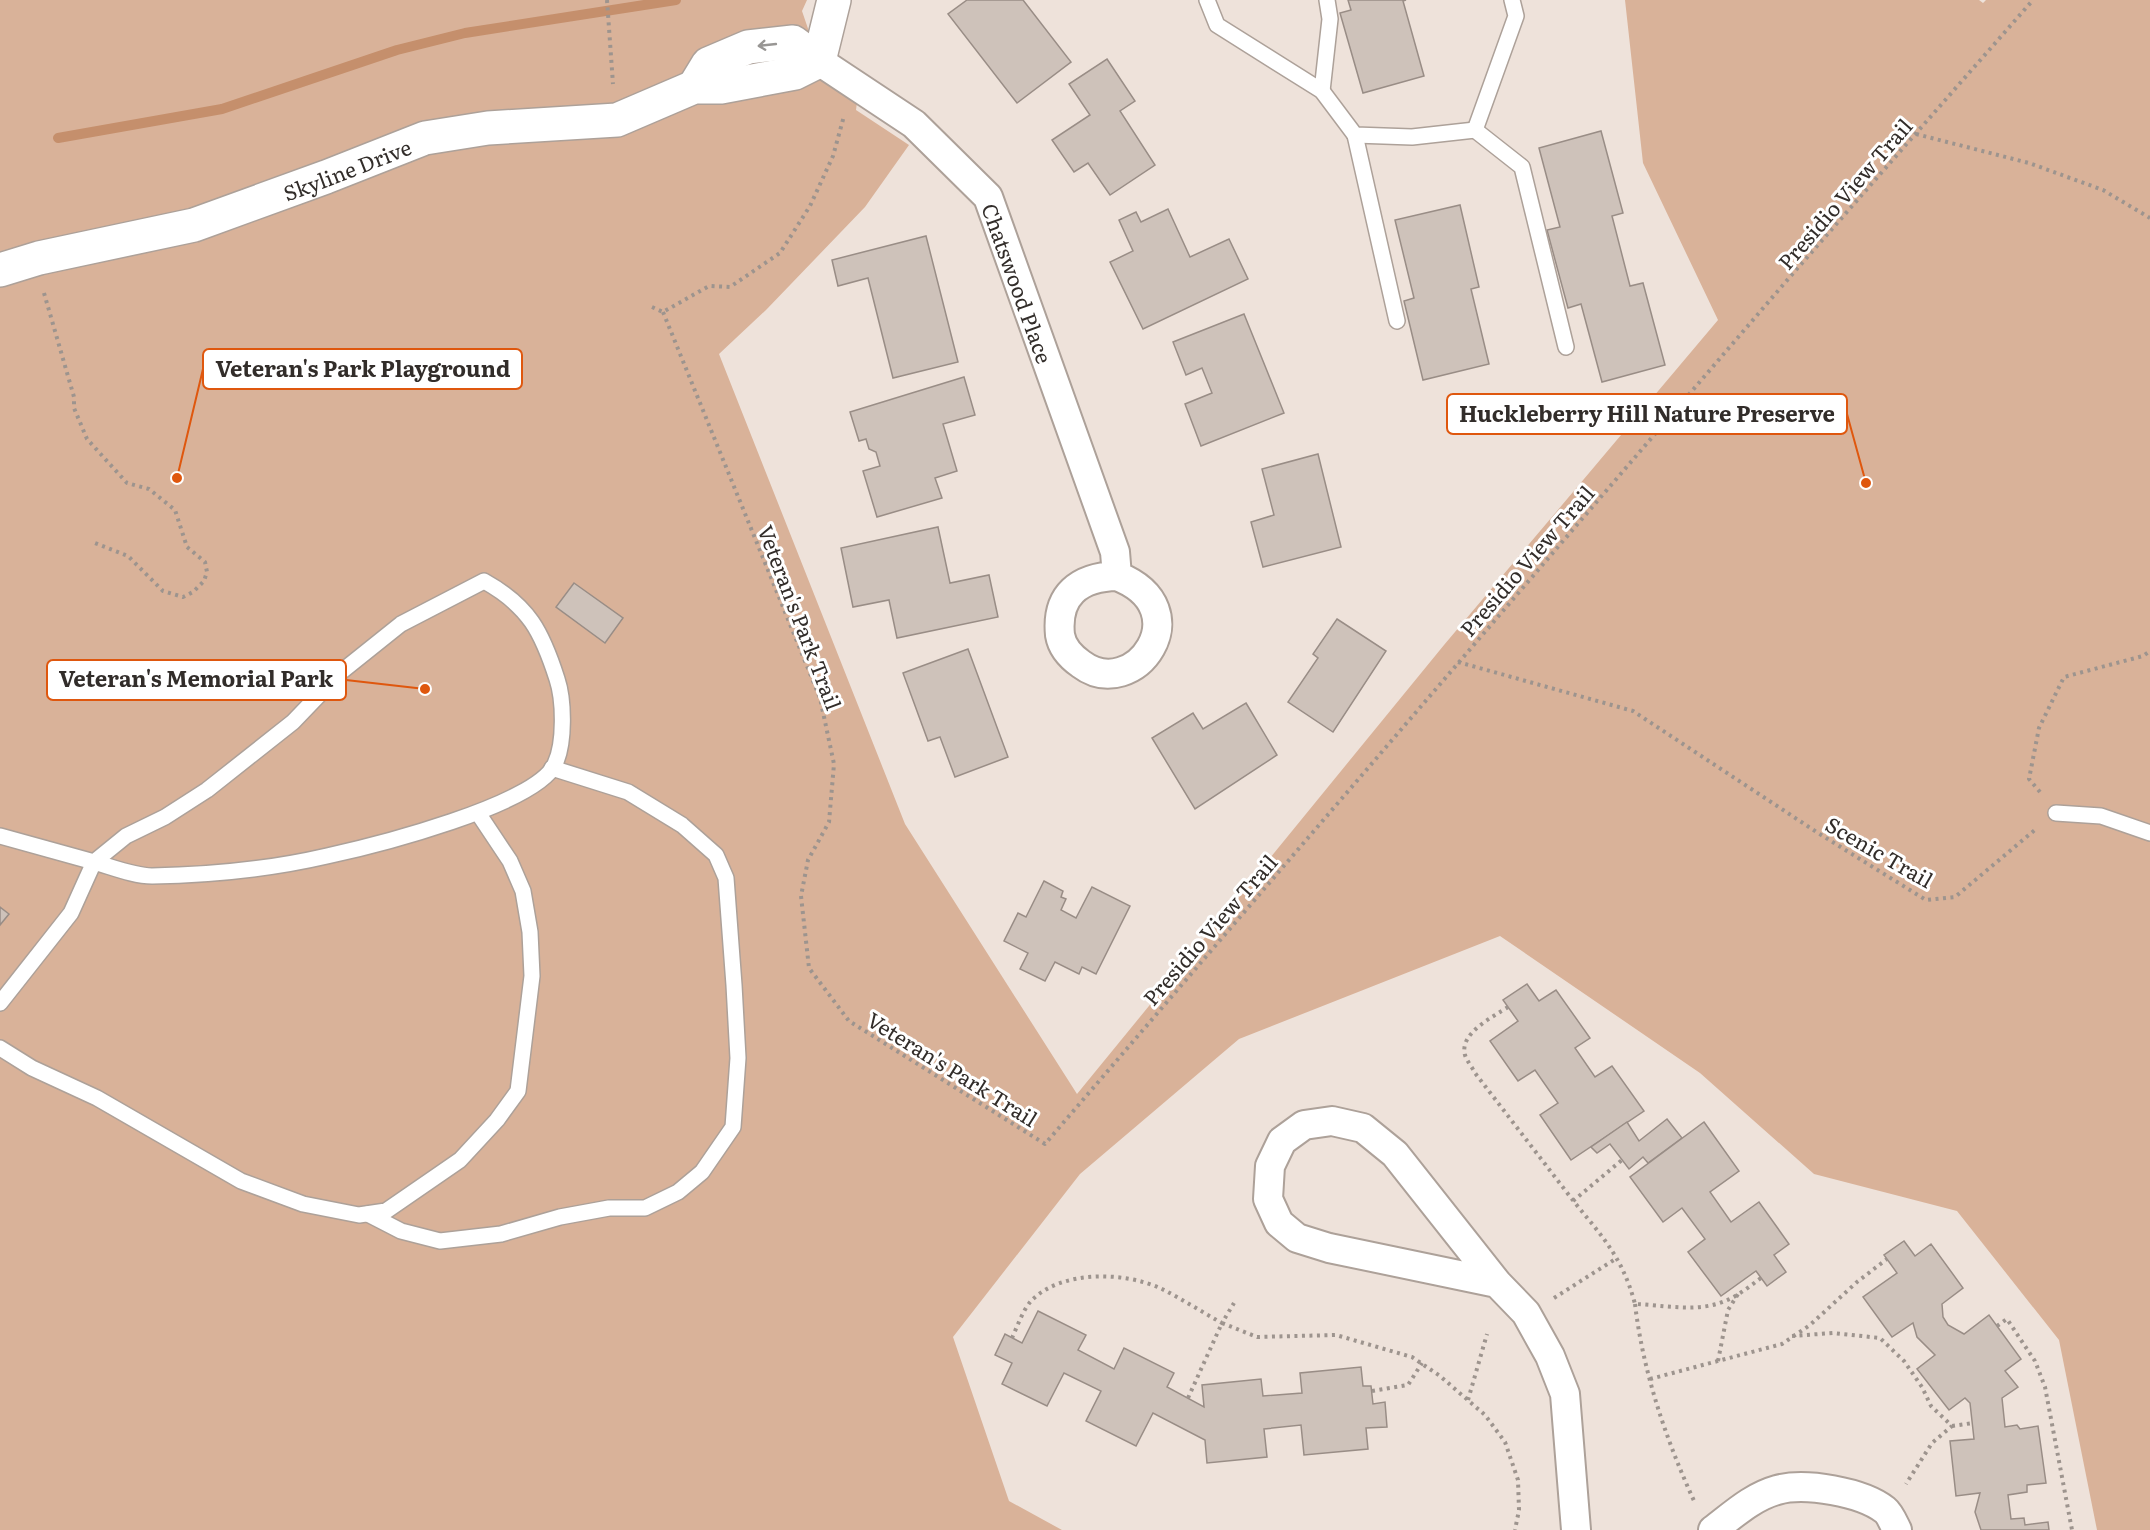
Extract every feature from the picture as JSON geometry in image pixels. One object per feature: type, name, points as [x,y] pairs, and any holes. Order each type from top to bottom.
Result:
[{"type":"street","points":[[819,61],[834,0]]},
{"type":"street","name":"Skyline Drive","points":[[0,270],[39,258],[194,225],[425,138],[488,128],[616,120],[694,87],[708,64],[748,47],[793,42],[819,61]]},
{"type":"street","name":"Chatswood Place","points":[[819,61],[914,124],[988,197],[1115,552],[1117,576]]},
{"type":"street","points":[[1497,1283],[1329,1248],[1297,1238],[1279,1223],[1268,1199],[1270,1166],[1282,1142],[1304,1125],[1332,1121],[1363,1128],[1395,1154],[1497,1283],[1526,1313],[1550,1356],[1565,1394],[1576,1530]]},
{"type":"street","points":[[1706,1521],[1777,1490],[1796,1487],[1834,1490],[1892,1520]]},
{"type":"lane","points":[[1207,0],[1217,24],[1322,91],[1355,135],[1397,321]]},
{"type":"lane","points":[[1322,91],[1330,19],[1327,0]]},
{"type":"lane","points":[[1475,130],[1516,16],[1512,0]]},
{"type":"lane","points":[[1355,135],[1412,137],[1475,130],[1522,167],[1566,347]]},
{"type":"lane","points":[[0,836],[94,862],[149,876],[242,870],[327,856],[478,813],[533,786],[555,765],[560,743],[563,697],[545,642],[508,594],[484,581],[401,624],[341,672],[293,722],[207,790],[165,817],[126,836],[94,862],[71,913],[0,1004]]},
{"type":"lane","points":[[368,1214],[401,1232],[440,1241],[501,1234],[560,1217],[609,1208],[645,1208],[678,1192],[702,1172],[733,1127],[738,1058],[734,985],[726,878],[716,855],[682,825],[628,792],[552,768]]},
{"type":"lane","points":[[0,1048],[32,1068],[97,1098],[241,1181],[303,1204],[358,1215],[386,1210],[460,1160],[497,1120],[518,1091],[532,976],[530,932],[523,891],[510,861],[478,813]]},
{"type":"lane","points":[[2056,813],[2101,816],[2150,833]]},
{"type":"path","points":[[607,0],[616,120]]},
{"type":"path","name":"Presidio View Trail","points":[[1045,1143],[1458,662],[2033,0]]},
{"type":"path","points":[[652,307],[663,312],[709,286],[730,287],[780,253],[810,206],[832,156],[845,112]]},
{"type":"path","points":[[1916,134],[2029,163],[2103,190],[2150,218]]},
{"type":"path","points":[[39,258],[44,295],[74,397],[74,408],[87,439],[126,483],[149,489],[175,510],[188,547],[205,562],[207,572],[204,581],[193,592],[183,597],[163,591],[128,556],[95,543]]},
{"type":"path","name":"Veteran's Park Trail","points":[[663,312],[820,698],[834,764],[829,822],[808,860],[801,896],[809,968],[849,1021],[1045,1143]]},
{"type":"path","points":[[2056,813],[2029,779],[2039,728],[2064,677],[2143,656],[2150,651]]},
{"type":"path","name":"Scenic Trail","points":[[1458,662],[1633,711],[1818,833],[1926,900],[1955,897],[2056,813]]},
{"type":"path","points":[[1508,1006],[1474,1030],[1465,1042],[1465,1054],[1475,1072],[1574,1201],[1608,1241],[1617,1258],[1629,1283],[1635,1304],[1642,1354],[1666,1434],[1706,1521]]},
{"type":"path","points":[[1574,1201],[1622,1160]]},
{"type":"path","points":[[1562,1294],[1617,1258]]},
{"type":"path","points":[[1650,1379],[1782,1344],[1887,1259]]},
{"type":"path","points":[[1012,1338],[1030,1303],[1049,1286],[1075,1279],[1120,1278],[1160,1288],[1222,1323],[1257,1337],[1336,1335],[1402,1353],[1422,1363],[1468,1400],[1485,1415],[1505,1442],[1518,1480],[1520,1510],[1515,1530]]},
{"type":"path","points":[[1635,1304],[1709,1306],[1726,1301],[1761,1278]]},
{"type":"path","points":[[1718,1361],[1728,1310],[1738,1293]]},
{"type":"path","points":[[1188,1398],[1222,1323],[1234,1303]]},
{"type":"path","points":[[1997,1326],[2007,1319],[2035,1361],[2045,1387],[2072,1530]]},
{"type":"path","points":[[1792,1336],[1833,1333],[1880,1338],[1904,1361],[1922,1387],[1931,1406],[1952,1426]]},
{"type":"path","points":[[1468,1400],[1487,1334]]},
{"type":"path","points":[[1372,1391],[1407,1385],[1422,1363]]},
{"type":"path","points":[[1892,1520],[1901,1494],[1932,1443],[1952,1426],[1973,1423]]},
{"type":"shaded area","points":[[0,0],[807,0],[802,11],[819,61],[859,87],[856,110],[909,145],[865,207],[766,310],[719,354],[905,824],[1077,1094],[1444,645],[1718,320],[1643,163],[1625,0],[1979,0],[1983,3],[1986,0],[2150,0],[2150,1530],[2097,1530],[2059,1340],[1957,1211],[1814,1174],[1700,1073],[1500,936],[1239,1039],[1080,1174],[953,1337],[1009,1501],[1062,1530],[0,1530]]},
{"type":"building","points":[[967,0],[1023,0],[1071,62],[1017,103],[948,14]]},
{"type":"building","points":[[1348,0],[1406,0],[1403,1],[1424,76],[1363,93],[1340,13],[1351,10]]},
{"type":"building","points":[[1107,59],[1135,101],[1120,111],[1155,165],[1110,195],[1088,163],[1074,172],[1052,140],[1090,115],[1069,84]]},
{"type":"building","points":[[1601,131],[1623,213],[1612,216],[1630,286],[1643,283],[1665,365],[1602,382],[1581,304],[1568,308],[1547,230],[1560,227],[1539,148]]},
{"type":"building","points":[[1460,205],[1479,287],[1471,289],[1489,364],[1423,380],[1404,301],[1414,298],[1395,220]]},
{"type":"building","points":[[1168,209],[1190,257],[1229,239],[1248,279],[1143,329],[1110,262],[1133,251],[1119,220],[1136,212],[1141,222]]},
{"type":"building","points":[[926,236],[958,362],[893,378],[868,278],[838,286],[832,260]]},
{"type":"building","points":[[1244,314],[1284,413],[1201,446],[1185,404],[1212,393],[1202,368],[1186,375],[1173,342]]},
{"type":"building","points":[[964,377],[975,415],[943,424],[957,471],[935,478],[942,498],[877,517],[863,471],[880,466],[876,452],[869,449],[866,439],[859,441],[850,412]]},
{"type":"building","points":[[1318,454],[1341,547],[1263,567],[1251,522],[1274,515],[1262,469]]},
{"type":"building","points":[[938,527],[950,583],[989,575],[998,617],[897,638],[889,600],[853,607],[841,548]]},
{"type":"building","points":[[574,583],[623,618],[605,643],[556,607]]},
{"type":"building","points":[[1337,619],[1386,651],[1333,732],[1288,702],[1318,658],[1313,654]]},
{"type":"building","points":[[968,649],[1008,757],[955,777],[940,737],[928,741],[903,673]]},
{"type":"building","points":[[1246,703],[1277,755],[1195,809],[1152,738],[1193,713],[1203,729]]},
{"type":"building","points":[[1044,881],[1063,891],[1061,897],[1066,899],[1061,910],[1076,918],[1092,887],[1130,906],[1096,974],[1082,967],[1079,974],[1055,962],[1045,981],[1020,969],[1028,953],[1004,941],[1018,913],[1026,917]]},
{"type":"building","points":[[0,907],[9,914],[0,925]]},
{"type":"building","points":[[1527,984],[1539,1001],[1556,990],[1590,1038],[1575,1048],[1595,1077],[1612,1066],[1644,1111],[1571,1160],[1540,1115],[1558,1103],[1535,1070],[1518,1081],[1490,1041],[1518,1021],[1503,1000]]},
{"type":"building","points":[[1667,1119],[1682,1138],[1648,1163],[1643,1157],[1629,1169],[1610,1144],[1597,1153],[1591,1147],[1627,1122],[1639,1141]]},
{"type":"building","points":[[1704,1122],[1739,1171],[1710,1192],[1731,1222],[1759,1202],[1789,1244],[1774,1255],[1786,1272],[1767,1286],[1756,1271],[1721,1296],[1688,1252],[1705,1239],[1682,1208],[1663,1222],[1630,1177]]},
{"type":"building","points":[[1904,1241],[1915,1256],[1931,1244],[1963,1288],[1942,1304],[1943,1317],[1948,1325],[1964,1334],[1989,1315],[2021,1359],[2005,1371],[2018,1387],[2002,1398],[2005,1427],[2017,1425],[2020,1429],[2038,1426],[2046,1483],[2027,1485],[2027,1492],[2008,1495],[2011,1519],[2024,1518],[2025,1525],[2048,1522],[2049,1530],[1981,1530],[1975,1512],[1980,1493],[1956,1496],[1950,1441],[1974,1439],[1970,1403],[1965,1398],[1949,1410],[1917,1369],[1935,1355],[1917,1337],[1913,1323],[1892,1337],[1863,1297],[1897,1273],[1884,1255]]},
{"type":"building","points":[[1038,1311],[1086,1335],[1078,1350],[1114,1369],[1124,1348],[1174,1373],[1167,1387],[1204,1407],[1202,1385],[1261,1379],[1263,1396],[1302,1393],[1300,1373],[1361,1367],[1363,1386],[1371,1386],[1373,1404],[1385,1402],[1387,1427],[1366,1428],[1368,1449],[1304,1455],[1301,1425],[1264,1429],[1267,1457],[1207,1463],[1205,1440],[1153,1413],[1136,1446],[1086,1421],[1101,1391],[1064,1373],[1047,1406],[1002,1384],[1012,1363],[995,1355],[1005,1334],[1022,1343]]},
{"type":"waterway","points":[[58,138],[222,109],[397,50],[465,33],[676,0]]},
{"type":"place","name":"Veteran's Park Playground","points":[[177,478]]},
{"type":"place","name":"Huckleberry Hill Nature Preserve","points":[[1866,483]]},
{"type":"place","name":"Veteran's Memorial Park","points":[[425,689]]}]
